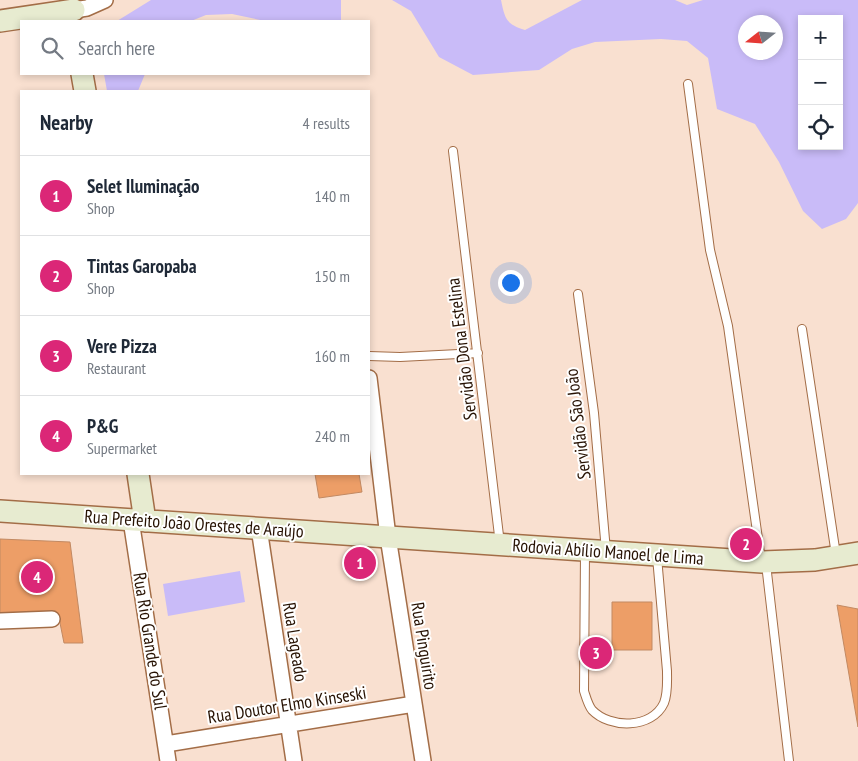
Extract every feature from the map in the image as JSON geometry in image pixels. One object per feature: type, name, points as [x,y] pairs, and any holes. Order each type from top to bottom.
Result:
[{"type":"main road","points":[[0,21],[74,10]]},
{"type":"main road","points":[[82,75],[85,90]]},
{"type":"main road","name":"Rua Rio Grande do Sul","points":[[138,475],[138,520]]},
{"type":"main road","name":"Rua Prefeito João Orestes de Araújo","points":[[0,511],[388,537]]},
{"type":"main road","name":"Rodovia Abílio Manoel de Lima","points":[[388,537],[764,562],[836,557],[858,553]]},
{"type":"street","points":[[74,10],[87,8],[105,0]]},
{"type":"street","name":"Rua Pinguirito","points":[[370,386],[388,537],[423,761]]},
{"type":"street","name":"Rua Rio Grande do Sul","points":[[138,520],[168,761]]},
{"type":"street","name":"Rua Lageado","points":[[259,528],[294,761]]},
{"type":"street","points":[[0,621],[52,619]]},
{"type":"street","name":"Rua Doutor Elmo Kinseski","points":[[166,744],[414,704]]},
{"type":"lane","points":[[688,84],[710,250],[728,326],[764,562],[789,761]]},
{"type":"lane","name":"Servidão Dona Estelina","points":[[453,151],[501,544]]},
{"type":"lane","name":"Servidão São João","points":[[578,294],[594,413],[606,551]]},
{"type":"lane","points":[[802,329],[836,557]]},
{"type":"lane","points":[[370,356],[400,357],[478,353]]},
{"type":"lane","points":[[585,550],[584,692],[591,709],[604,719],[618,724],[631,724],[646,719],[664,703],[667,689],[667,671],[657,554]]},
{"type":"shaded area","points":[[151,0],[341,0],[341,20],[260,20],[232,14],[206,15],[194,20],[119,20]]},
{"type":"shaded area","points":[[392,0],[501,0],[507,20],[525,30],[582,0],[675,0],[687,5],[703,0],[858,0],[858,203],[846,219],[822,229],[803,211],[779,162],[755,124],[717,109],[708,58],[687,41],[661,39],[595,42],[572,49],[539,70],[473,75],[439,57],[411,11]]},
{"type":"shaded area","points":[[104,75],[145,75],[138,90],[107,90]]},
{"type":"shaded area","points":[[240,571],[245,602],[168,616],[163,584]]},
{"type":"building","points":[[315,475],[359,475],[362,492],[319,498]]},
{"type":"building","points":[[0,539],[70,542],[83,643],[64,643],[58,613],[0,615]]},
{"type":"building","points":[[612,602],[652,602],[652,650],[612,650]]},
{"type":"building","points":[[837,605],[858,609],[858,727]]},
{"type":"place","name":"Tintas Garopaba","points":[[746,544]]},
{"type":"place","name":"Selet Iluminação","points":[[360,563]]},
{"type":"place","name":"P&G","points":[[37,577]]},
{"type":"place","name":"Vere Pizza","points":[[596,653]]}]
